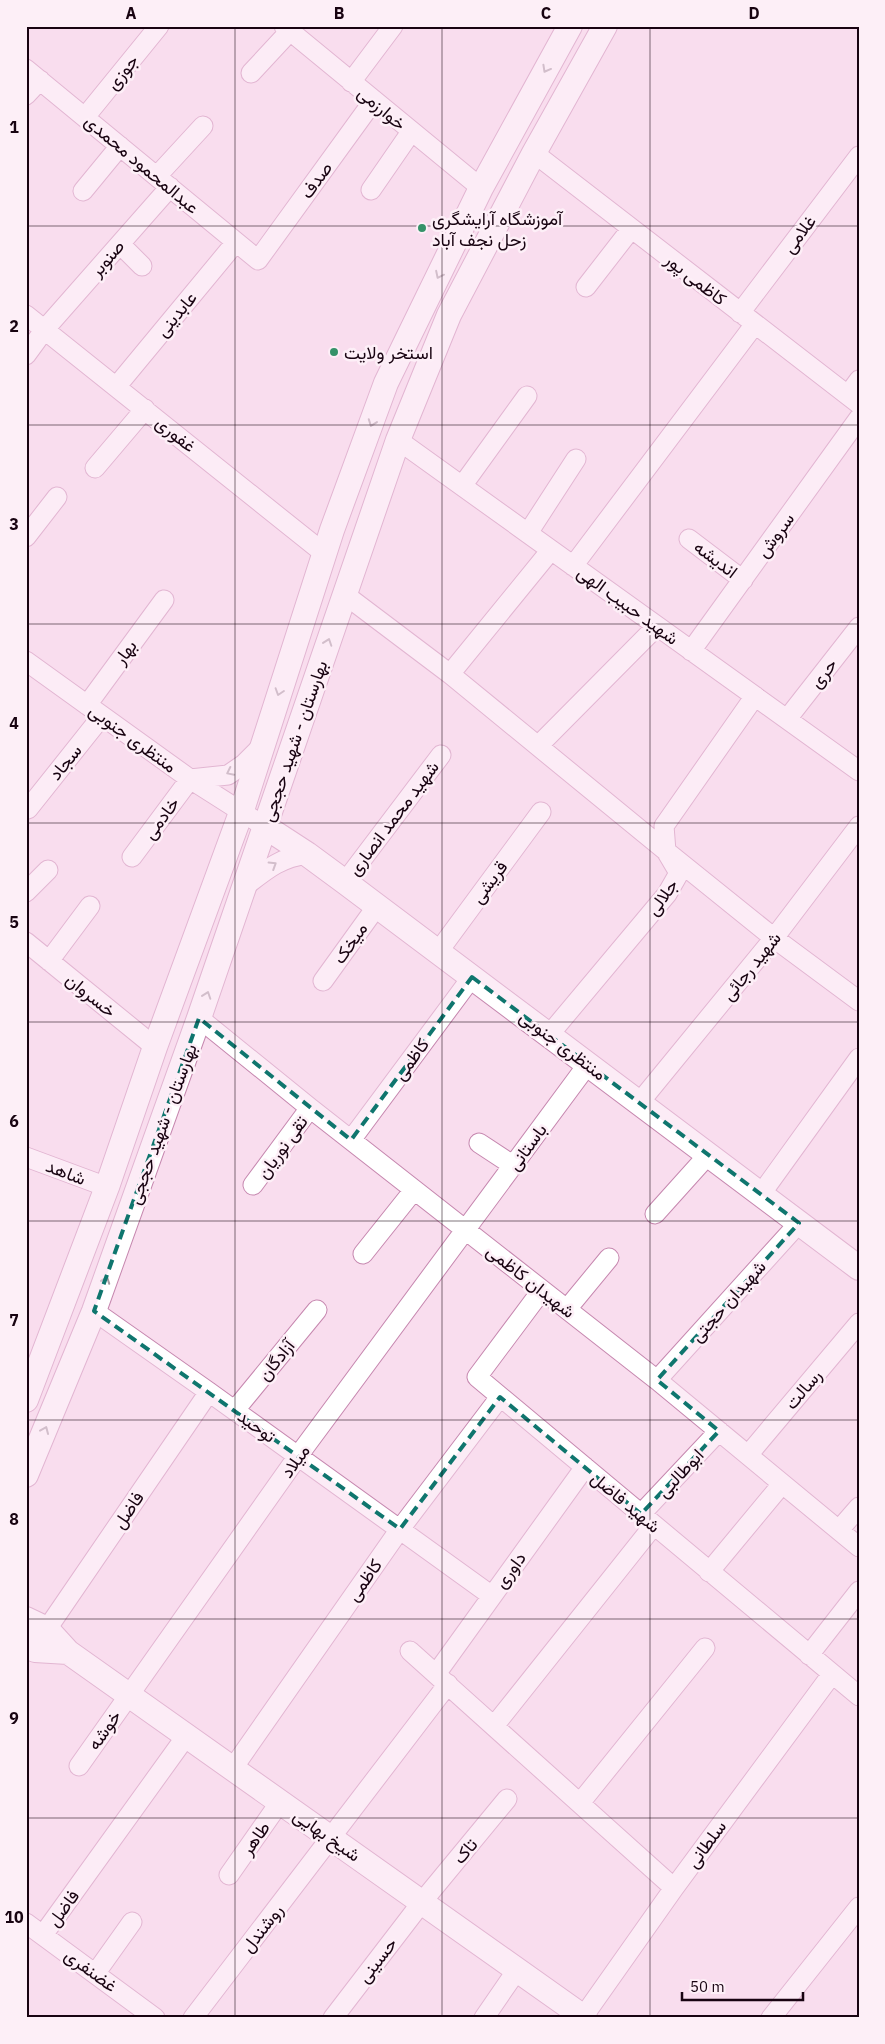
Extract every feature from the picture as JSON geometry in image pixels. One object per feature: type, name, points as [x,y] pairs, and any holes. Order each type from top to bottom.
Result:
[{"type":"main road","name":"بهارستان - شهید حججی","points":[[26,1400],[107,1188],[155,1047],[242,810],[325,554],[386,383],[481,188],[570,26]]},
{"type":"main road","name":"بهارستان - شهید حججی","points":[[26,1475],[94,1312],[199,1018],[398,440],[449,315],[534,153],[606,26]]},
{"type":"main road","name":"منتظری جنوبی","points":[[264,826],[345,882],[858,1266]]},
{"type":"main road","points":[[26,1602],[36,1624],[68,1652]]},
{"type":"main road","points":[[29,1648],[68,1652]]},
{"type":"main road","name":"شیخ بهایی","points":[[68,1652],[584,2017]]},
{"type":"street","name":"جوزی","points":[[85,117],[159,26]]},
{"type":"street","points":[[351,82],[393,26]]},
{"type":"street","points":[[251,73],[287,29]]},
{"type":"street","name":"خوارزمی","points":[[287,29],[481,188]]},
{"type":"street","name":"عبدالمحمود محمدی","points":[[33,74],[258,260]]},
{"type":"street","points":[[26,95],[33,74]]},
{"type":"street","name":"صدف","points":[[258,260],[374,100]]},
{"type":"street","name":"صنوبر","points":[[26,355],[45,330],[120,244],[203,126]]},
{"type":"street","points":[[371,190],[411,132]]},
{"type":"street","points":[[82,191],[120,146]]},
{"type":"street","name":"کاظمی پور","points":[[534,153],[755,324],[855,393]]},
{"type":"street","name":"غلامی","points":[[740,312],[859,156]]},
{"type":"street","points":[[586,287],[631,229]]},
{"type":"street","name":"عابدینی","points":[[116,387],[236,242]]},
{"type":"street","points":[[120,244],[142,266]]},
{"type":"street","name":"غفوری","points":[[26,315],[325,554]]},
{"type":"street","points":[[573,566],[755,324]]},
{"type":"street","points":[[462,486],[527,396]]},
{"type":"street","points":[[95,468],[144,409]]},
{"type":"street","name":"سروش","points":[[691,651],[859,418]]},
{"type":"street","name":"شهید حبیب الهی","points":[[398,440],[859,771]]},
{"type":"street","points":[[528,534],[576,459]]},
{"type":"street","points":[[26,538],[57,497]]},
{"type":"street","name":"اندیشه","points":[[689,539],[742,580]]},
{"type":"street","points":[[450,674],[551,550]]},
{"type":"street","points":[[344,594],[450,674],[539,745],[666,852],[774,938],[859,1001]]},
{"type":"street","name":"بهار","points":[[87,705],[164,600]]},
{"type":"street","points":[[539,745],[657,626]]},
{"type":"street","name":"حری","points":[[787,719],[859,627]]},
{"type":"street","name":"منتظری جنوبی","points":[[26,661],[190,780],[242,810],[264,826]]},
{"type":"street","name":"جلالی","points":[[549,1035],[667,894],[679,873],[666,852],[664,826],[754,696]]},
{"type":"street","name":"سجاد","points":[[28,809],[102,716]]},
{"type":"street","points":[[190,780],[228,775],[244,764],[261,747]]},
{"type":"street","name":"شهید محمد انصاری","points":[[345,882],[441,754]]},
{"type":"street","name":"خادمی","points":[[132,857],[190,780]]},
{"type":"street","name":"قریشی","points":[[438,952],[541,812]]},
{"type":"street","name":"شهید رجائی","points":[[640,1103],[774,938],[859,826]]},
{"type":"street","points":[[244,887],[273,864],[289,857],[307,854]]},
{"type":"street","points":[[26,892],[48,870]]},
{"type":"street","points":[[49,961],[90,906]]},
{"type":"street","name":"میخک","points":[[323,981],[377,906]]},
{"type":"street","name":"خسروان","points":[[26,942],[155,1047]]},
{"type":"street","name":"کاظمی","points":[[351,1140],[472,977]]},
{"type":"street","name":"شهیدان کاظمی","points":[[199,1018],[310,1108],[657,1380],[859,1547]]},
{"type":"street","points":[[761,1194],[859,1058]]},
{"type":"street","name":"باستانی","points":[[466,1231],[588,1064]]},
{"type":"street","name":"تقی نوریان","points":[[253,1185],[310,1108]]},
{"type":"street","points":[[479,1143],[514,1166]]},
{"type":"street","points":[[655,1214],[708,1154]]},
{"type":"street","name":"شاهد","points":[[26,1157],[107,1188]]},
{"type":"street","points":[[363,1254],[414,1190]]},
{"type":"street","name":"شهیدان حجتی","points":[[657,1380],[799,1223]]},
{"type":"street","name":"میلاد","points":[[129,1695],[298,1456],[466,1231]]},
{"type":"street","points":[[567,1309],[609,1258]]},
{"type":"street","name":"شهید فاضل","points":[[542,1290],[477,1377],[859,1696]]},
{"type":"street","name":"آزادگان","points":[[235,1410],[316,1310]]},
{"type":"street","name":"توحید","points":[[94,1312],[235,1410],[492,1596]]},
{"type":"street","name":"رسالت","points":[[748,1455],[859,1323]]},
{"type":"street","name":"فاضل","points":[[36,1624],[209,1392]]},
{"type":"street","name":"کاظمی","points":[[233,1768],[400,1529],[500,1397]]},
{"type":"street","name":"ابوطالبی","points":[[494,1726],[647,1520],[719,1431]]},
{"type":"street","name":"داوری","points":[[331,1838],[442,1679],[492,1596],[585,1468]]},
{"type":"street","points":[[709,1572],[782,1484]]},
{"type":"street","points":[[839,1530],[859,1508]]},
{"type":"street","points":[[809,1655],[859,1591]]},
{"type":"street","points":[[580,1803],[705,1648]]},
{"type":"street","points":[[410,1651],[674,1888]]},
{"type":"street","name":"سلطانی","points":[[584,2017],[674,1888],[832,1674]]},
{"type":"street","name":"خوشه","points":[[79,1766],[129,1695]]},
{"type":"street","name":"فاضل","points":[[43,1935],[187,1735]]},
{"type":"street","name":"تاک","points":[[422,1902],[507,1799]]},
{"type":"street","name":"طاهر","points":[[229,1875],[280,1802]]},
{"type":"street","name":"روشندل","points":[[193,2018],[331,1838]]},
{"type":"street","name":"حسینی","points":[[332,2018],[422,1902]]},
{"type":"street","points":[[771,2018],[859,1907]]},
{"type":"street","points":[[95,1974],[132,1922]]},
{"type":"street","name":"غضنفری","points":[[26,1923],[95,1974],[133,2012],[155,2018]]},
{"type":"street","points":[[484,2018],[517,1970]]},
{"type":"highlighted area","points":[[472,977],[799,1223],[657,1380],[719,1431],[641,1514],[500,1397],[400,1529],[94,1311],[199,1018],[351,1140]]},
{"type":"place","name":"آموزشگاه آرایشگری زحل نجف آباد","points":[[422,228]]},
{"type":"place","name":"استخر ولایت","points":[[334,352]]}]
